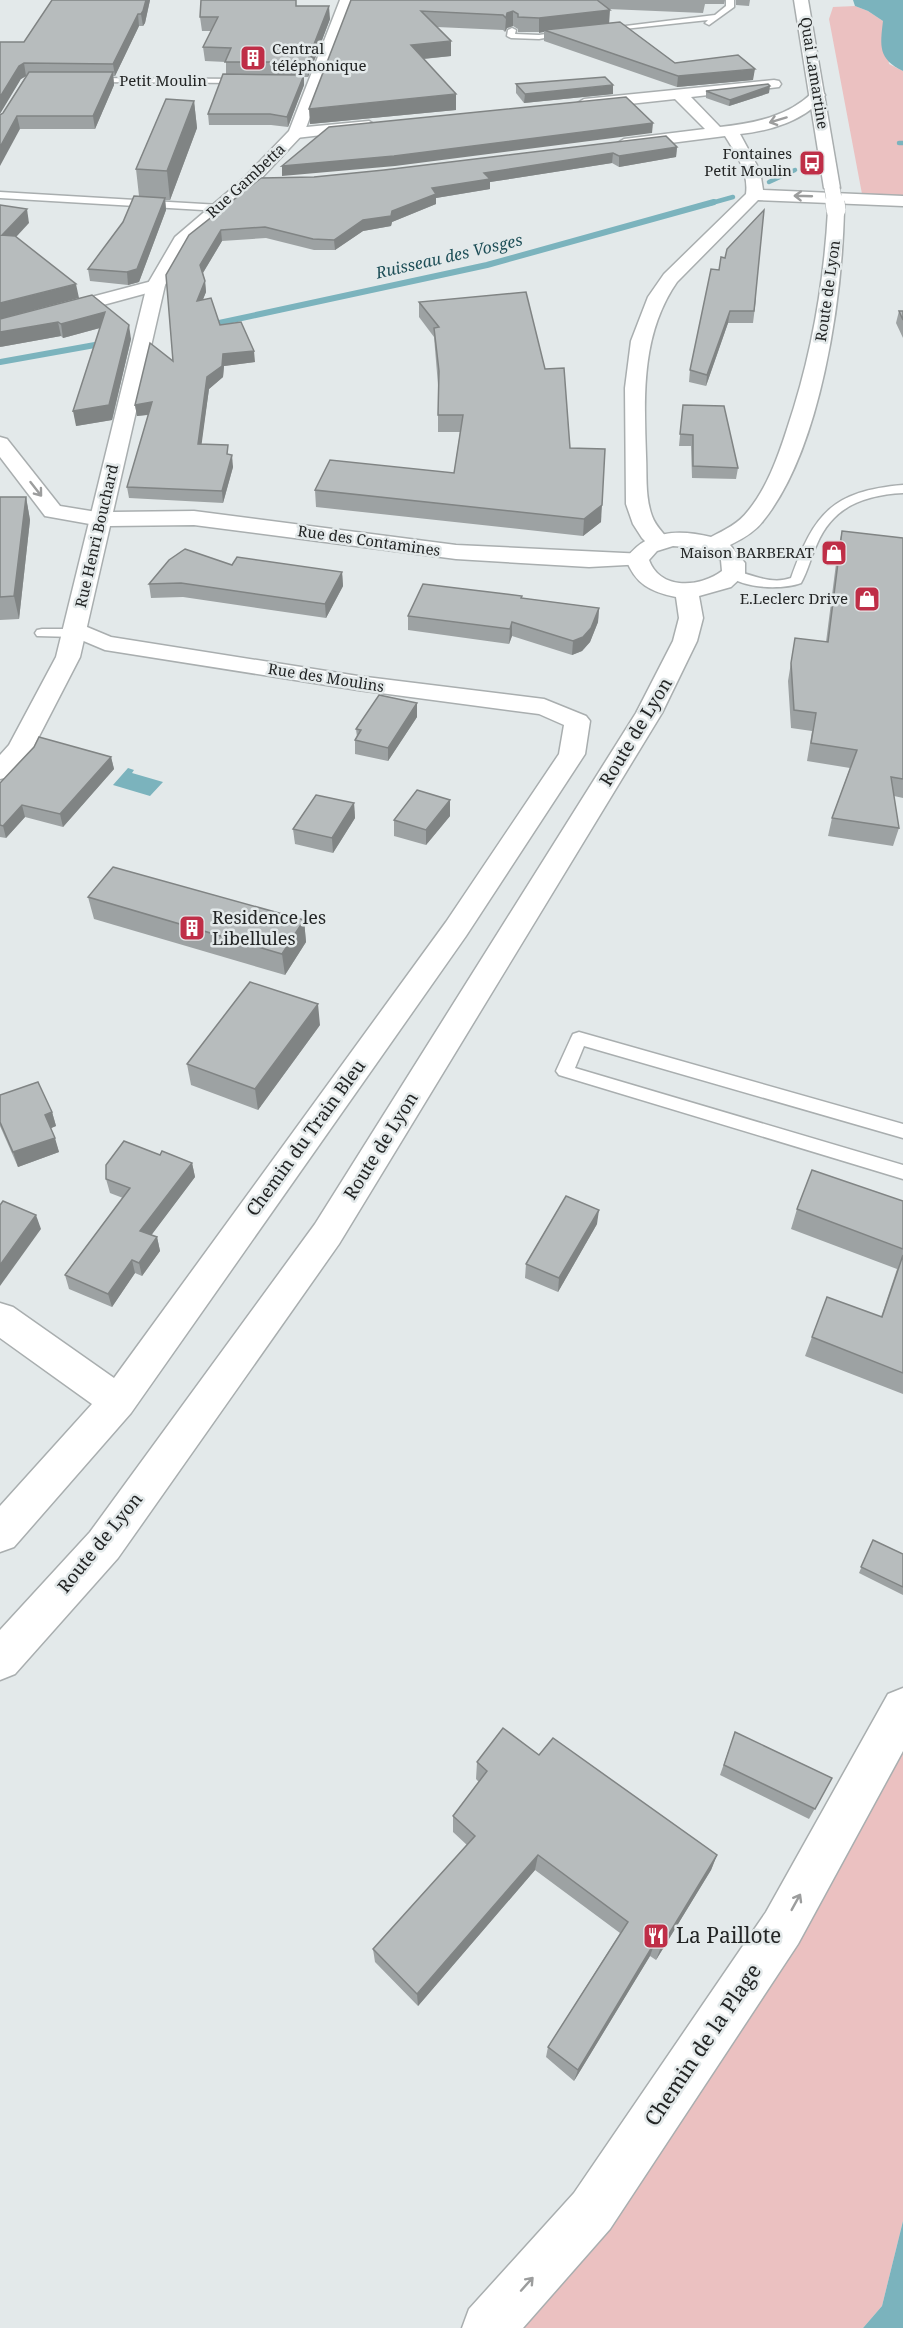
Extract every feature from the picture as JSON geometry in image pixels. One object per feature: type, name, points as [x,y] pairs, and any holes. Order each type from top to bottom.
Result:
[{"type":"street","name":"Rue Gambetta","points":[[156,285],[181,241],[249,182],[296,133],[310,81],[347,0]]},
{"type":"street","name":"Quai Lamartine","points":[[801,0],[825,146]]},
{"type":"street","points":[[567,106],[774,84]]},
{"type":"street","points":[[659,542],[647,532],[637,511],[635,393],[643,334],[658,298],[669,279],[754,195],[756,184],[724,132],[679,94]]},
{"type":"street","points":[[603,146],[724,132],[788,117],[806,107],[818,94]]},
{"type":"street","points":[[296,133],[379,125]]},
{"type":"street","name":"Route de Lyon","points":[[713,545],[735,534],[754,517],[772,492],[807,403],[826,320],[835,247],[836,210],[825,146]]},
{"type":"street","points":[[249,182],[270,182]]},
{"type":"street","points":[[754,195],[903,201]]},
{"type":"street","points":[[0,327],[156,285]]},
{"type":"street","name":"Rue Henri Bouchard","points":[[0,771],[26,738],[68,657],[156,285]]},
{"type":"street","name":"Rue des Contamines","points":[[0,443],[53,511],[101,519],[194,518],[474,554],[637,560]]},
{"type":"street","points":[[686,539],[713,545],[730,556],[734,563],[733,574],[726,582],[716,587],[687,591],[656,584],[645,577],[638,568],[637,560],[649,546],[659,542],[686,539]]},
{"type":"street","name":"Route de Lyon","points":[[0,1660],[104,1545],[327,1234],[649,713],[685,641],[691,618],[687,591]]},
{"type":"street","name":"Rue des Moulins","points":[[74,631],[105,643],[358,683],[544,707],[578,721]]},
{"type":"street","name":"Chemin du Train Bleu","points":[[0,1534],[118,1402],[456,929],[572,754],[578,721]]},
{"type":"street","points":[[0,1318],[118,1402]]},
{"type":"street","name":"Chemin de la Plage","points":[[488,2328],[592,2211],[782,1928],[903,1709]]},
{"type":"lane","points":[[636,33],[708,24],[730,7],[730,0]]},
{"type":"lane","points":[[676,12],[676,21]]},
{"type":"lane","points":[[597,30],[716,17]]},
{"type":"lane","points":[[619,18],[619,28]]},
{"type":"lane","points":[[564,25],[564,34]]},
{"type":"lane","points":[[512,30],[511,36],[575,33]]},
{"type":"lane","name":"Petit Moulin","points":[[85,80],[258,81]]},
{"type":"lane","points":[[0,195],[220,208]]},
{"type":"lane","points":[[733,574],[757,581],[790,584],[797,580],[806,551],[819,526],[838,505],[865,492],[903,489]]},
{"type":"lane","points":[[42,633],[74,631]]},
{"type":"lane","points":[[903,1131],[579,1038],[565,1071],[903,1172]]},
{"type":"shaded area","points":[[855,6],[883,21],[889,64],[903,71],[903,196],[862,194],[829,19],[833,7]]},
{"type":"shaded area","points":[[903,1733],[903,2221],[882,2306],[863,2328],[511,2328]]},
{"type":"water","points":[[853,0],[903,0],[903,71],[889,62],[882,51],[883,21],[855,6]]},
{"type":"water","points":[[128,768],[134,770],[132,773],[163,782],[150,796],[113,785]]},
{"type":"water","points":[[903,2221],[903,2328],[863,2328],[882,2306]]},
{"type":"building","points":[[52,0],[146,0],[143,11],[138,14],[113,64],[24,63],[19,66],[0,97],[0,42],[24,42]]},
{"type":"building","points":[[201,0],[296,0],[296,6],[329,6],[307,62],[225,62],[231,48],[203,47],[218,17],[200,17]]},
{"type":"building","points":[[351,0],[597,0],[610,10],[539,18],[518,17],[518,14],[513,11],[507,13],[506,18],[503,15],[421,11],[451,41],[411,45],[456,94],[309,109]]},
{"type":"building","points":[[620,22],[675,63],[738,55],[755,69],[678,76],[544,30]]},
{"type":"building","points":[[29,72],[113,72],[93,116],[17,116],[0,147],[0,115]]},
{"type":"building","points":[[223,74],[304,75],[287,117],[270,114],[208,114]]},
{"type":"building","points":[[605,77],[613,85],[525,94],[516,84]]},
{"type":"building","points":[[768,84],[770,86],[730,100],[706,91]]},
{"type":"building","points":[[626,97],[653,123],[394,156],[282,166],[329,127]]},
{"type":"building","points":[[166,99],[194,101],[167,171],[136,169]]},
{"type":"building","points":[[666,136],[677,147],[619,156],[613,153],[484,173],[490,179],[432,188],[436,194],[392,211],[391,216],[363,220],[334,240],[313,239],[265,227],[221,230],[200,265],[205,281],[197,301],[211,298],[220,325],[241,322],[254,351],[223,354],[222,366],[207,377],[198,444],[228,445],[227,454],[232,455],[222,491],[127,487],[152,402],[135,405],[150,343],[173,361],[166,275],[189,235],[261,178],[314,177],[384,170]]},
{"type":"building","points":[[134,196],[165,198],[137,269],[127,272],[88,269],[123,222]]},
{"type":"building","points":[[0,205],[27,209],[2,235],[15,236],[76,284],[0,303]]},
{"type":"building","points":[[764,210],[754,311],[730,311],[707,375],[690,370],[711,269],[719,270],[721,257],[725,258],[727,249]]},
{"type":"building","points":[[526,292],[545,369],[564,368],[570,448],[605,449],[602,505],[584,519],[315,490],[330,460],[454,473],[463,415],[438,415],[439,371],[434,328],[439,327],[419,302]]},
{"type":"building","points":[[92,295],[129,325],[109,405],[73,411],[105,312],[61,324],[58,322],[0,332],[0,319]]},
{"type":"building","points":[[683,405],[724,406],[738,468],[693,466],[693,435],[680,434]]},
{"type":"building","points":[[0,497],[26,497],[14,596],[0,597]]},
{"type":"building","points":[[842,531],[903,538],[903,779],[891,777],[899,828],[832,818],[857,750],[811,743],[816,713],[794,710],[791,663],[795,638],[828,642]]},
{"type":"building","points":[[185,549],[232,565],[237,557],[342,572],[325,604],[181,583],[149,584],[169,560]]},
{"type":"building","points":[[423,584],[599,608],[591,628],[583,637],[573,641],[512,622],[510,629],[408,616]]},
{"type":"building","points":[[379,695],[417,703],[388,748],[355,740],[361,730],[356,729]]},
{"type":"building","points":[[39,737],[111,757],[60,814],[22,805],[3,826],[0,825],[0,783],[34,747]]},
{"type":"building","points":[[417,790],[450,800],[426,830],[394,820]]},
{"type":"building","points":[[316,795],[354,803],[332,838],[293,829]]},
{"type":"building","points":[[113,867],[304,920],[282,954],[88,897]]},
{"type":"building","points":[[250,982],[318,1004],[255,1089],[187,1064]]},
{"type":"building","points":[[38,1082],[52,1112],[45,1115],[55,1138],[13,1152],[0,1122],[0,1095]]},
{"type":"building","points":[[124,1141],[160,1155],[162,1151],[192,1163],[140,1231],[157,1237],[139,1263],[132,1260],[108,1294],[65,1275],[130,1188],[106,1179],[106,1165]]},
{"type":"building","points":[[812,1170],[903,1201],[903,1249],[797,1209]]},
{"type":"building","points":[[566,1196],[599,1210],[559,1278],[526,1264]]},
{"type":"building","points":[[3,1201],[36,1215],[0,1265],[0,1205]]},
{"type":"building","points":[[903,1255],[903,1373],[812,1337],[827,1297],[882,1317]]},
{"type":"building","points":[[873,1540],[903,1554],[903,1587],[861,1567]]},
{"type":"building","points":[[503,1728],[539,1755],[553,1738],[717,1855],[661,1947],[655,1942],[578,2070],[548,2047],[628,1922],[538,1855],[417,1994],[373,1949],[475,1836],[453,1816],[487,1771],[477,1762]]},
{"type":"building","points":[[735,1732],[832,1778],[815,1809],[724,1765]]},
{"type":"waterway","name":"Ruisseau des Vosges","points":[[769,182],[795,170]]},
{"type":"waterway","name":"Ruisseau des Vosges","points":[[708,204],[733,197]]},
{"type":"waterway","name":"Ruisseau des Vosges","points":[[205,326],[487,265],[714,202]]},
{"type":"waterway","name":"Ruisseau des Vosges","points":[[0,362],[106,343]]},
{"type":"place","name":"Central téléphonique","points":[[253,58]]},
{"type":"place","name":"Fontaines Petit Moulin","points":[[812,163]]},
{"type":"place","name":"Maison BARBERAT","points":[[834,553]]},
{"type":"place","name":"E.Leclerc Drive","points":[[867,599]]},
{"type":"place","name":"Residence les Libellules","points":[[192,928]]},
{"type":"place","name":"La Paillote","points":[[656,1936]]}]
